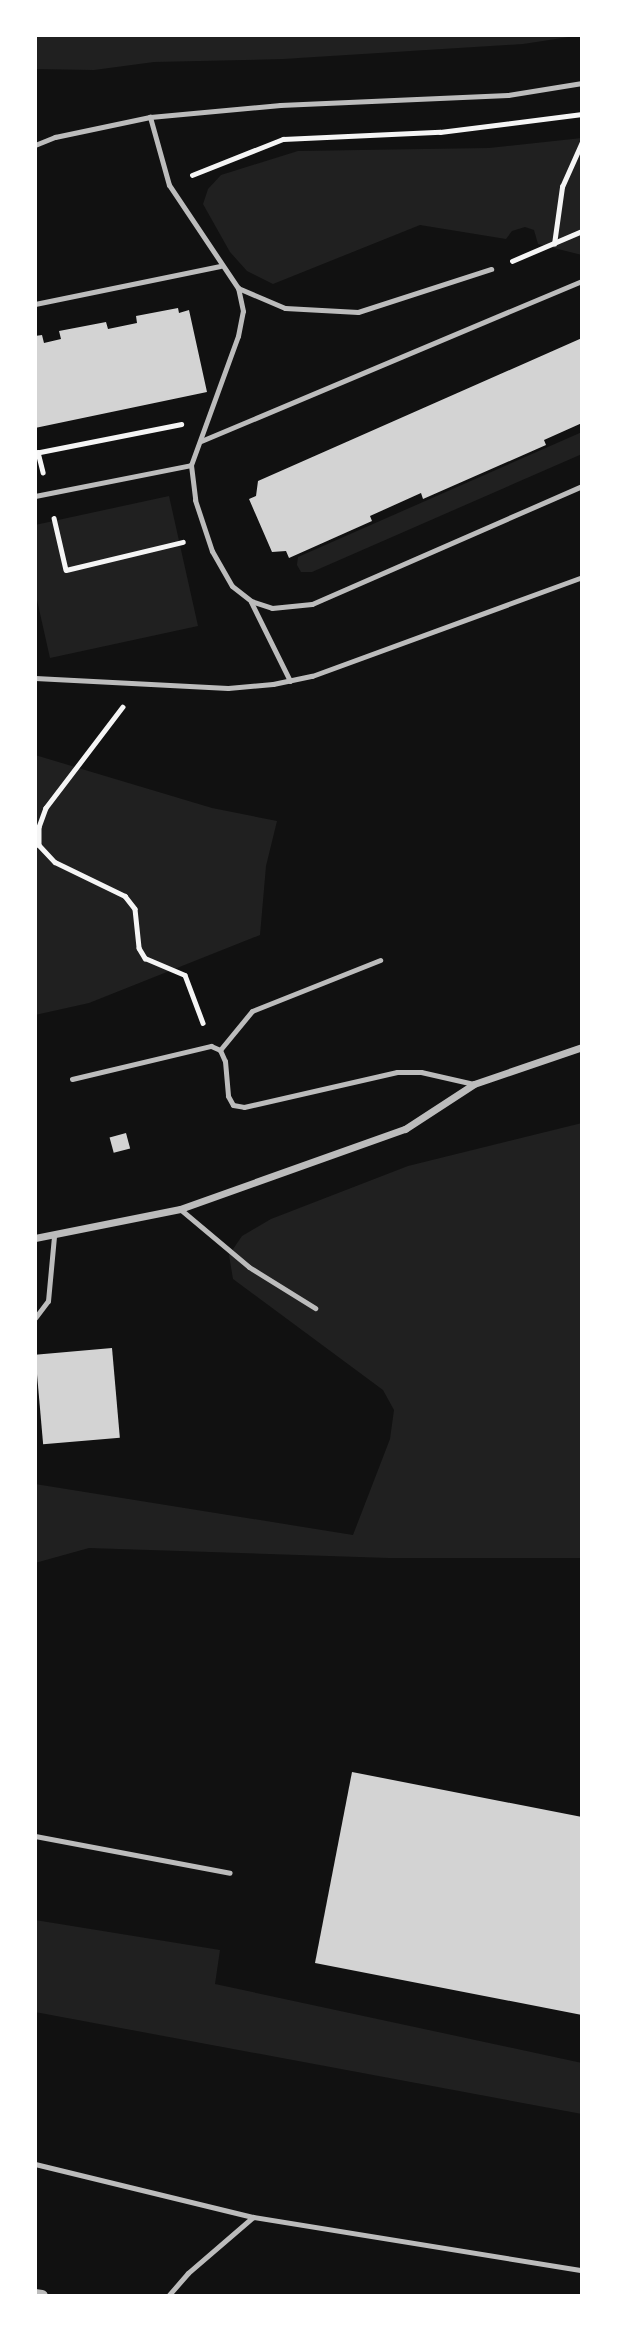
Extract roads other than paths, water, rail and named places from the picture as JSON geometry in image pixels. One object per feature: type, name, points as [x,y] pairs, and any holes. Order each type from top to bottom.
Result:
[{"type":"street","points":[[35,1238],[54,1237],[180,1209],[405,1129],[474,1084],[582,1047]]},
{"type":"street","points":[[35,2295],[42,2296]]},
{"type":"lane","points":[[35,145],[55,137],[150,117],[280,105],[508,95],[582,83]]},
{"type":"lane","points":[[150,117],[169,185],[220,267],[238,288],[285,308],[358,312],[491,269]]},
{"type":"lane","points":[[35,304],[220,267]]},
{"type":"lane","points":[[201,441],[582,281]]},
{"type":"lane","points":[[238,288],[243,311],[238,336],[191,465],[195,500],[208,536],[232,586],[251,601],[272,608],[313,604],[582,486]]},
{"type":"lane","points":[[35,496],[191,465]]},
{"type":"lane","points":[[35,678],[228,688],[290,681],[582,577]]},
{"type":"lane","points":[[251,601],[290,681]]},
{"type":"lane","points":[[380,960],[252,1011],[220,1050],[228,1096],[233,1104],[244,1107],[397,1072],[421,1072],[474,1084]]},
{"type":"lane","points":[[72,1079],[211,1046],[220,1050]]},
{"type":"lane","points":[[180,1209],[248,1266],[314,1308]]},
{"type":"lane","points":[[35,1318],[48,1301],[54,1237]]},
{"type":"lane","points":[[35,1836],[230,1873]]},
{"type":"lane","points":[[35,2164],[253,2217],[582,2270]]},
{"type":"lane","points":[[168,2296],[253,2217]]}]
